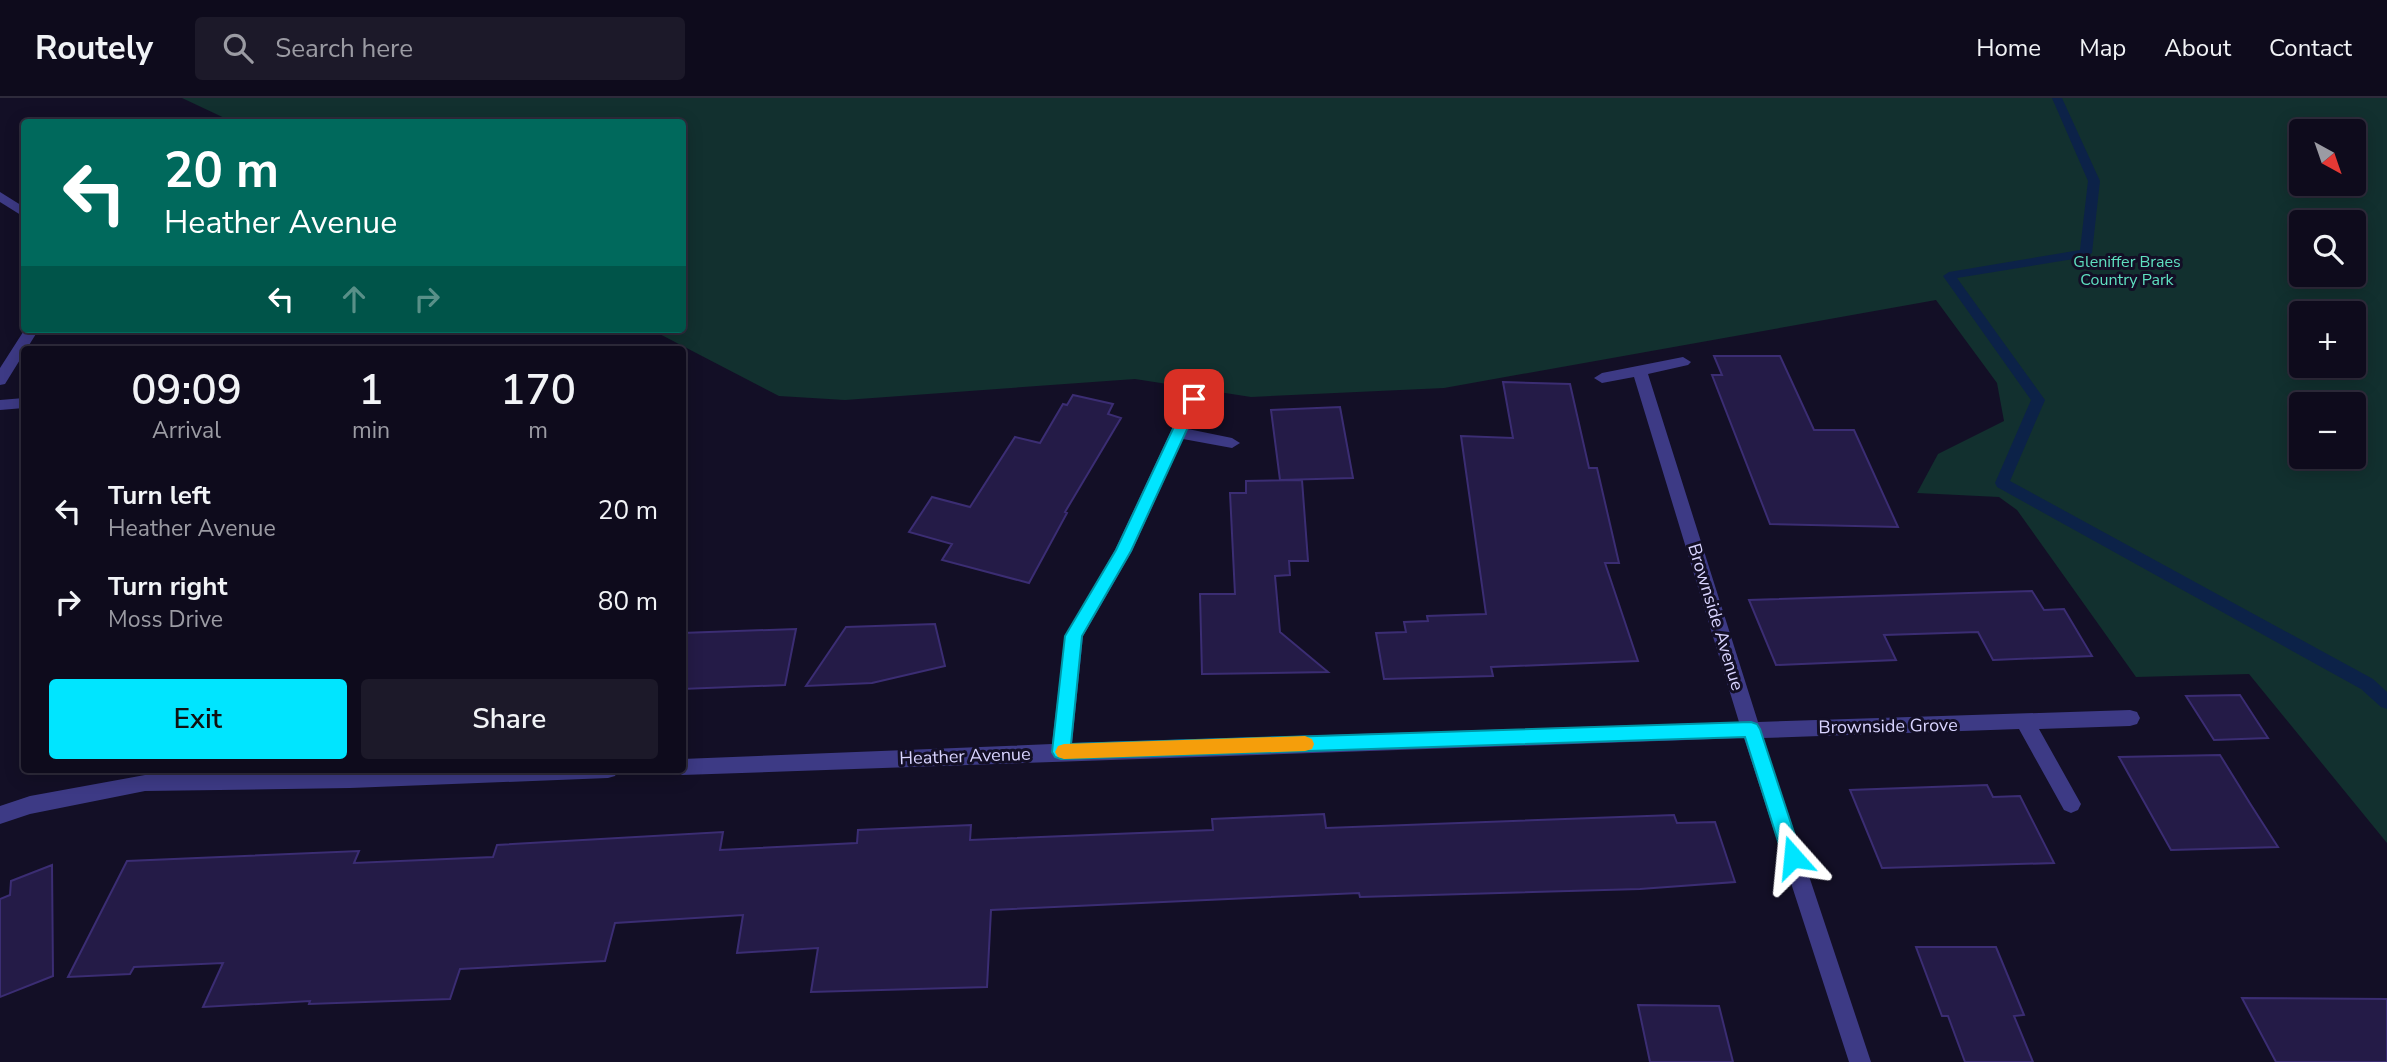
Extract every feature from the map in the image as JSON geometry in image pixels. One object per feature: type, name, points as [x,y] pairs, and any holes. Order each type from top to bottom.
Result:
[{"type":"street","points":[[0,196],[21,211]]},
{"type":"street","points":[[0,380],[21,347]]},
{"type":"street","points":[[1602,378],[1683,362]]},
{"type":"street","name":"Brownside Avenue","points":[[1640,370],[1751,729],[1860,1062]]},
{"type":"street","points":[[1061,752],[1073,636],[1123,551],[1194,399]]},
{"type":"street","points":[[0,405],[21,403]]},
{"type":"street","points":[[1180,433],[1232,443]]},
{"type":"street","name":"Brownside Grove","points":[[1751,729],[2130,718]]},
{"type":"street","points":[[2025,722],[2071,804]]},
{"type":"street","name":"Heather Avenue","points":[[686,767],[1751,729]]},
{"type":"street","points":[[0,815],[30,805],[145,783],[454,773]]},
{"type":"green space","name":"Gleniffer Braes Country Park","points":[[182,98],[2387,98],[2387,843],[2249,674],[2136,677],[2017,510],[1999,497],[1917,493],[1938,454],[2004,421],[1997,383],[1936,300],[1444,388],[1251,397],[1135,379],[845,400],[779,396],[658,333],[686,333],[686,119],[227,119]]},
{"type":"building","points":[[1714,356],[1780,356],[1814,430],[1854,430],[1898,527],[1770,524],[1712,375],[1722,375]]},
{"type":"building","points":[[1503,382],[1570,384],[1589,468],[1597,468],[1619,563],[1605,563],[1638,661],[1491,667],[1493,676],[1384,679],[1376,633],[1406,632],[1404,622],[1428,621],[1427,616],[1486,614],[1461,436],[1513,438]]},
{"type":"building","points":[[1073,395],[1113,404],[1108,414],[1121,418],[1065,512],[1067,513],[1029,583],[942,560],[952,544],[909,532],[932,497],[970,507],[1015,437],[1040,443],[1063,404],[1067,405]]},
{"type":"building","points":[[1340,407],[1353,478],[1280,480],[1271,410]]},
{"type":"building","points":[[1302,480],[1308,561],[1289,561],[1290,575],[1275,576],[1280,632],[1328,672],[1202,674],[1200,594],[1235,594],[1230,493],[1246,493],[1246,481]]},
{"type":"building","points":[[2032,591],[2044,610],[2064,609],[2092,656],[1993,660],[1978,632],[1884,635],[1896,660],[1776,665],[1749,600]]},
{"type":"building","points":[[935,624],[945,666],[872,683],[806,686],[846,627]]},
{"type":"building","points":[[796,629],[785,685],[686,689],[686,633]]},
{"type":"building","points":[[2240,695],[2268,738],[2214,740],[2186,696]]},
{"type":"building","points":[[2220,755],[2278,847],[2171,850],[2119,757]]},
{"type":"building","points":[[1987,785],[1993,797],[2020,796],[2054,863],[1882,868],[1850,790]]},
{"type":"building","points":[[1324,814],[1326,828],[1674,815],[1677,823],[1715,822],[1735,882],[1640,889],[1360,897],[1359,893],[991,910],[987,987],[811,992],[818,948],[737,953],[743,915],[615,923],[605,961],[460,969],[450,999],[309,1004],[310,1001],[203,1007],[223,963],[134,967],[130,974],[68,977],[127,861],[359,851],[354,863],[493,857],[497,845],[723,832],[720,850],[857,843],[858,830],[971,825],[970,840],[1213,830],[1212,819]]},
{"type":"building","points":[[52,865],[53,976],[0,997],[0,899],[10,895],[11,881]]},
{"type":"building","points":[[1916,947],[1996,947],[2024,1015],[2014,1016],[2033,1062],[1965,1062],[1948,1016],[1942,1016]]},
{"type":"building","points":[[2242,998],[2387,999],[2387,1062],[2276,1062]]},
{"type":"building","points":[[1638,1005],[1719,1006],[1733,1062],[1650,1062]]},
{"type":"waterway","points":[[2057,98],[2094,181],[2086,253],[1949,276],[2038,400],[2002,483],[2367,684],[2387,702]]},
{"type":"slow traffic","points":[[1064,752],[1305,744]]},
{"type":"route","points":[[1194,399],[1123,551],[1073,636],[1061,752],[1751,729],[1793,857]]}]
